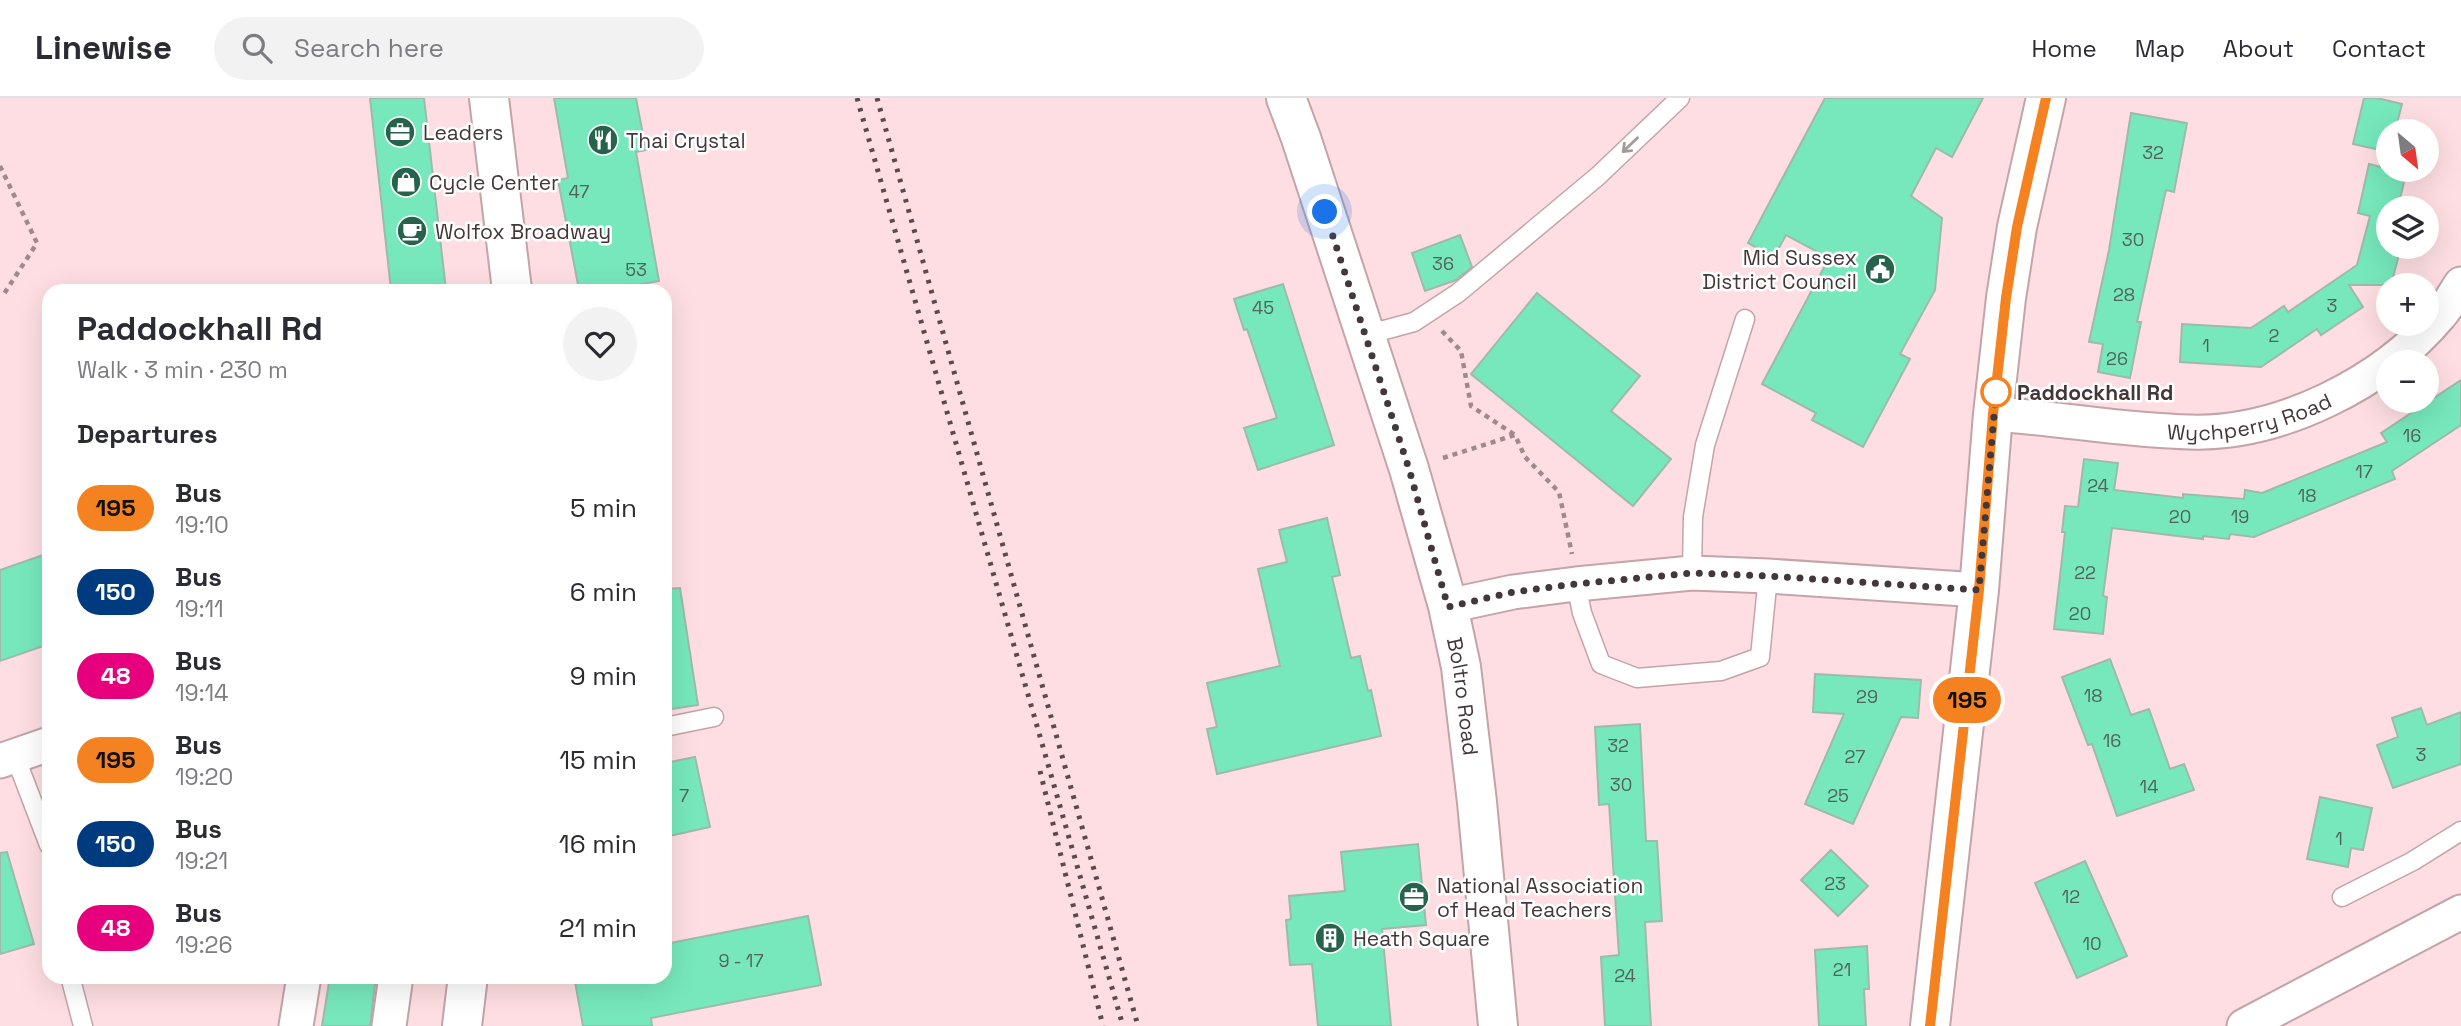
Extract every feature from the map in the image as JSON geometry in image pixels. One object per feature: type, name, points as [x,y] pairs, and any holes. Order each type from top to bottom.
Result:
[{"type":"street","points":[[489,98],[511,284]]},
{"type":"street","name":"Boltro Road","points":[[1286,98],[1409,469],[1448,607],[1461,667],[1470,740],[1498,1026]]},
{"type":"street","points":[[1930,1026],[1979,590],[1993,414],[2006,298],[2017,227],[2046,98]]},
{"type":"street","name":"Wychperry Road","points":[[1993,414],[2193,432],[2234,429],[2277,420],[2322,402],[2369,376],[2408,346],[2432,323],[2461,284]]},
{"type":"street","points":[[1448,607],[1513,592],[1574,570],[1768,576],[1979,590]]},
{"type":"street","points":[[8,759],[42,747]]},
{"type":"street","points":[[2244,1026],[2461,912]]},
{"type":"street","points":[[296,1026],[303,984]]},
{"type":"street","points":[[389,1026],[395,984]]},
{"type":"street","points":[[462,1026],[467,984]]},
{"type":"lane","points":[[1366,335],[1396,329],[1426,316],[1478,277],[1577,194],[1680,98]]},
{"type":"lane","points":[[1692,573],[1693,517],[1705,445],[1745,319]]},
{"type":"lane","points":[[1574,570],[1582,613],[1601,664],[1637,677],[1721,671],[1760,657],[1768,576]]},
{"type":"lane","points":[[672,726],[714,717]]},
{"type":"lane","points":[[8,759],[42,830]]},
{"type":"lane","points":[[2342,897],[2413,861],[2461,831]]},
{"type":"lane","points":[[72,984],[83,1026]]},
{"type":"path","points":[[0,166],[37,243],[2,297]]},
{"type":"path","points":[[1426,316],[1461,351],[1471,406],[1515,435],[1525,457],[1559,492],[1574,570]]},
{"type":"path","points":[[1409,469],[1515,435]]},
{"type":"building","points":[[370,98],[424,98],[445,284],[390,284]]},
{"type":"building","points":[[554,98],[636,98],[646,150],[636,152],[659,281],[643,284],[578,284],[558,180],[568,178]]},
{"type":"building","name":"Mid Sussex District Council","points":[[1825,98],[1983,98],[1952,157],[1936,148],[1911,196],[1942,218],[1935,290],[1900,354],[1910,359],[1863,447],[1812,420],[1816,413],[1762,384],[1829,258],[1786,235],[1774,257],[1748,243]]},
{"type":"building","points":[[2364,98],[2402,104],[2398,119],[2376,119],[2376,149],[2353,144]]},
{"type":"building","points":[[2131,113],[2187,123],[2174,192],[2166,190],[2137,322],[2141,322],[2130,378],[2098,372],[2103,344],[2089,342],[2109,250]]},
{"type":"building","points":[[2369,164],[2376,166],[2376,182],[2404,182],[2401,196],[2376,196],[2376,259],[2398,259],[2394,273],[2376,273],[2376,285],[2349,285],[2363,307],[2321,335],[2317,329],[2261,367],[2180,362],[2182,324],[2251,328],[2284,306],[2288,312],[2357,265],[2370,216],[2358,213]]},
{"type":"building","points":[[1460,235],[1472,267],[1456,280],[1425,291],[1412,253]]},
{"type":"building","points":[[1283,284],[1334,445],[1258,470],[1244,428],[1277,418],[1234,299]]},
{"type":"building","points":[[1537,293],[1640,376],[1611,411],[1671,459],[1633,506],[1471,374]]},
{"type":"building","points":[[2461,380],[2461,425],[2392,471],[2395,479],[2254,537],[2230,534],[2229,539],[2203,536],[2203,539],[2112,528],[2103,596],[2107,597],[2103,634],[2054,629],[2065,532],[2062,532],[2065,506],[2078,507],[2084,459],[2118,463],[2114,490],[2183,498],[2183,494],[2244,499],[2245,490],[2262,493],[2387,442],[2381,433],[2411,413],[2439,413],[2439,395]]},
{"type":"building","points":[[1327,518],[1340,575],[1332,577],[1351,658],[1360,656],[1381,736],[1217,774],[1207,729],[1217,727],[1207,683],[1280,666],[1258,569],[1287,562],[1279,530]]},
{"type":"building","points":[[42,555],[42,646],[0,661],[0,570]]},
{"type":"building","points":[[680,588],[698,705],[672,709],[672,589]]},
{"type":"building","points":[[2110,659],[2131,715],[2149,709],[2170,769],[2184,764],[2194,790],[2117,816],[2092,744],[2088,745],[2062,677]]},
{"type":"building","points":[[1815,674],[1921,680],[1918,718],[1901,717],[1853,824],[1805,804],[1844,714],[1813,712]]},
{"type":"building","points":[[2421,708],[2427,725],[2461,712],[2461,764],[2393,788],[2377,745],[2398,737],[2392,718]]},
{"type":"building","points":[[1640,724],[1646,841],[1657,841],[1662,921],[1645,922],[1651,1026],[1605,1026],[1601,957],[1619,955],[1609,804],[1599,805],[1595,727]]},
{"type":"building","points":[[695,757],[710,827],[672,835],[672,762]]},
{"type":"building","points":[[2320,797],[2372,808],[2363,850],[2351,848],[2348,867],[2307,859]]},
{"type":"building","name":"Heath Square","points":[[1418,844],[1426,925],[1382,929],[1391,1026],[1318,1026],[1312,964],[1290,965],[1286,920],[1291,919],[1289,896],[1345,891],[1341,852]]},
{"type":"building","points":[[1831,850],[1868,886],[1838,916],[1801,880]]},
{"type":"building","points":[[7,852],[34,944],[0,954],[0,853]]},
{"type":"building","points":[[2085,861],[2127,956],[2077,978],[2035,883]]},
{"type":"building","points":[[808,916],[821,985],[651,1018],[652,1026],[583,1026],[575,984],[672,984],[672,943]]},
{"type":"building","points":[[1867,946],[1869,989],[1864,989],[1866,1026],[1819,1026],[1815,950]]},
{"type":"building","points":[[329,984],[375,984],[370,1026],[322,1026]]},
{"type":"railway","points":[[857,98],[1123,1026]]},
{"type":"railway","points":[[877,98],[1138,1026]]},
{"type":"railway","points":[[1040,771],[1103,1026]]},
{"type":"bus line","name":"195","points":[[1930,1026],[1979,590],[1993,414],[2006,298],[2017,227],[2046,98]]},
{"type":"place","name":"Leaders","points":[[400,132]]},
{"type":"place","name":"Thai Crystal","points":[[603,140]]},
{"type":"place","name":"Cycle Center","points":[[406,182]]},
{"type":"place","name":"Wolfox Broadway","points":[[412,231]]},
{"type":"place","name":"Mid Sussex District Council","points":[[1880,269]]},
{"type":"place","name":"Paddockhall Rd","points":[[1996,392]]},
{"type":"place","name":"National Association of Head Teachers","points":[[1414,897]]},
{"type":"place","name":"Heath Square","points":[[1330,938]]},
{"type":"route","points":[[1325,212],[1409,469],[1448,607],[1513,592],[1692,573],[1979,590],[1996,392]]}]
